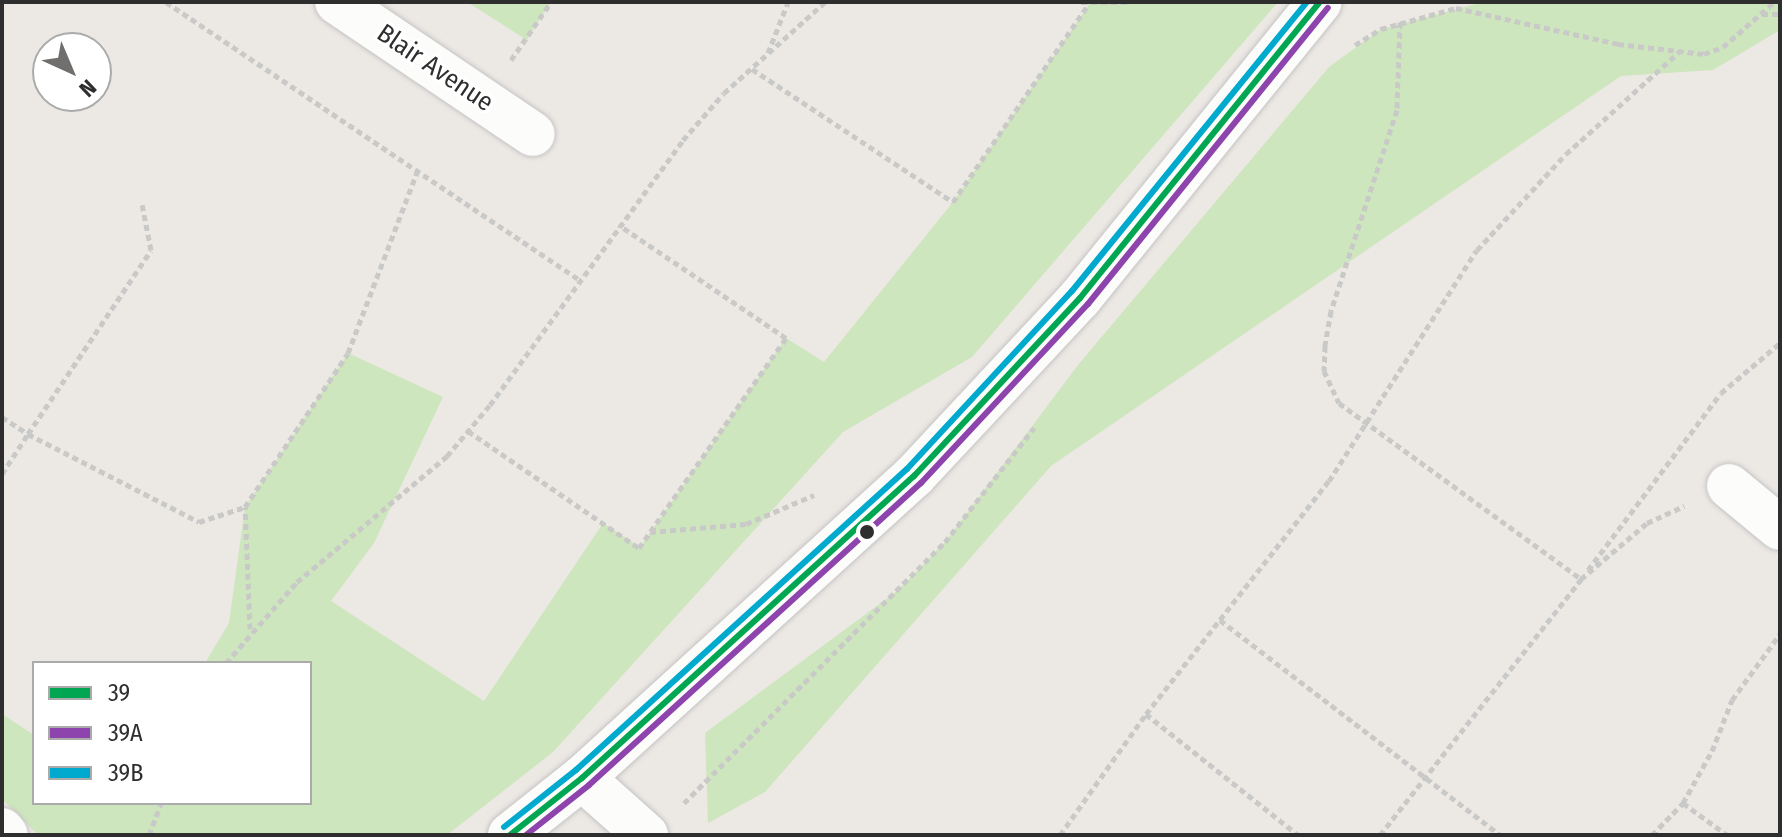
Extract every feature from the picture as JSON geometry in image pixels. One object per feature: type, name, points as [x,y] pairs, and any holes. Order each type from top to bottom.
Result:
[{"type":"street","name":"Blair Avenue","points":[[337,2],[533,134]]},
{"type":"street","points":[[510,835],[582,778],[914,476],[1030,354],[1312,6]]},
{"type":"street","points":[[1729,486],[1780,528]]},
{"type":"street","points":[[582,778],[659,824]]},
{"type":"street","points":[[2,830],[6,835]]},
{"type":"path","points":[[166,2],[579,280]]},
{"type":"path","points":[[481,99],[551,2]]},
{"type":"path","points":[[768,54],[788,2]]},
{"type":"path","points":[[227,661],[250,630],[468,431],[683,140],[752,69],[825,2]]},
{"type":"path","points":[[1081,2],[1088,5],[1128,2]]},
{"type":"path","points":[[1348,51],[1400,22],[1456,8],[1618,44],[1704,54],[1723,47],[1774,2]]},
{"type":"path","points":[[752,69],[953,202],[1088,5]]},
{"type":"path","points":[[1762,14],[1780,14]]},
{"type":"path","points":[[1400,22],[1397,110],[1331,311],[1324,371],[1339,403],[1581,579]]},
{"type":"path","points":[[1060,835],[1146,714],[1329,481],[1477,250],[1557,163],[1679,52]]},
{"type":"path","points":[[250,630],[245,507],[348,353],[417,172]]},
{"type":"path","points":[[2,474],[151,250],[142,204]]},
{"type":"path","points":[[468,431],[639,548],[786,338],[619,225]]},
{"type":"path","points":[[1380,835],[1581,579],[1721,393],[1780,343]]},
{"type":"path","points":[[2,417],[28,434],[199,522],[245,507]]},
{"type":"path","points":[[659,824],[945,542],[1039,421]]},
{"type":"path","points":[[1581,579],[1647,523],[1729,486]]},
{"type":"path","points":[[650,532],[746,524],[830,488]]},
{"type":"path","points":[[1220,620],[1500,835]]},
{"type":"path","points":[[1652,835],[1683,803],[1712,751],[1732,700],[1780,634]]},
{"type":"path","points":[[1146,714],[1298,835]]},
{"type":"path","points":[[1683,803],[1727,835]]},
{"type":"path","points":[[149,835],[160,805]]},
{"type":"green space","points":[[467,2],[551,2],[527,40]]},
{"type":"green space","points":[[1083,2],[1278,2],[972,357],[843,432],[553,752],[447,835],[38,835],[2,799],[2,714],[32,734],[32,805],[312,805],[312,661],[206,661],[229,623],[245,507],[348,353],[443,397],[374,543],[331,601],[484,701],[603,523],[640,547],[786,338],[824,362],[953,202],[1088,6]]},
{"type":"green space","points":[[1484,2],[1780,2],[1780,30],[1713,70],[1621,76],[1051,466],[765,792],[708,823],[705,733],[897,591],[945,542],[1078,365],[1329,67],[1381,29]]},
{"type":"transit line","name":"39B","points":[[504,827],[576,770],[907,469],[1072,291],[1307,2]]},
{"type":"transit line","name":"39","points":[[510,835],[582,778],[914,476],[1080,298],[1320,2]]},
{"type":"transit line","name":"39A","points":[[526,835],[589,785],[921,483],[1088,304],[1328,8]]}]
